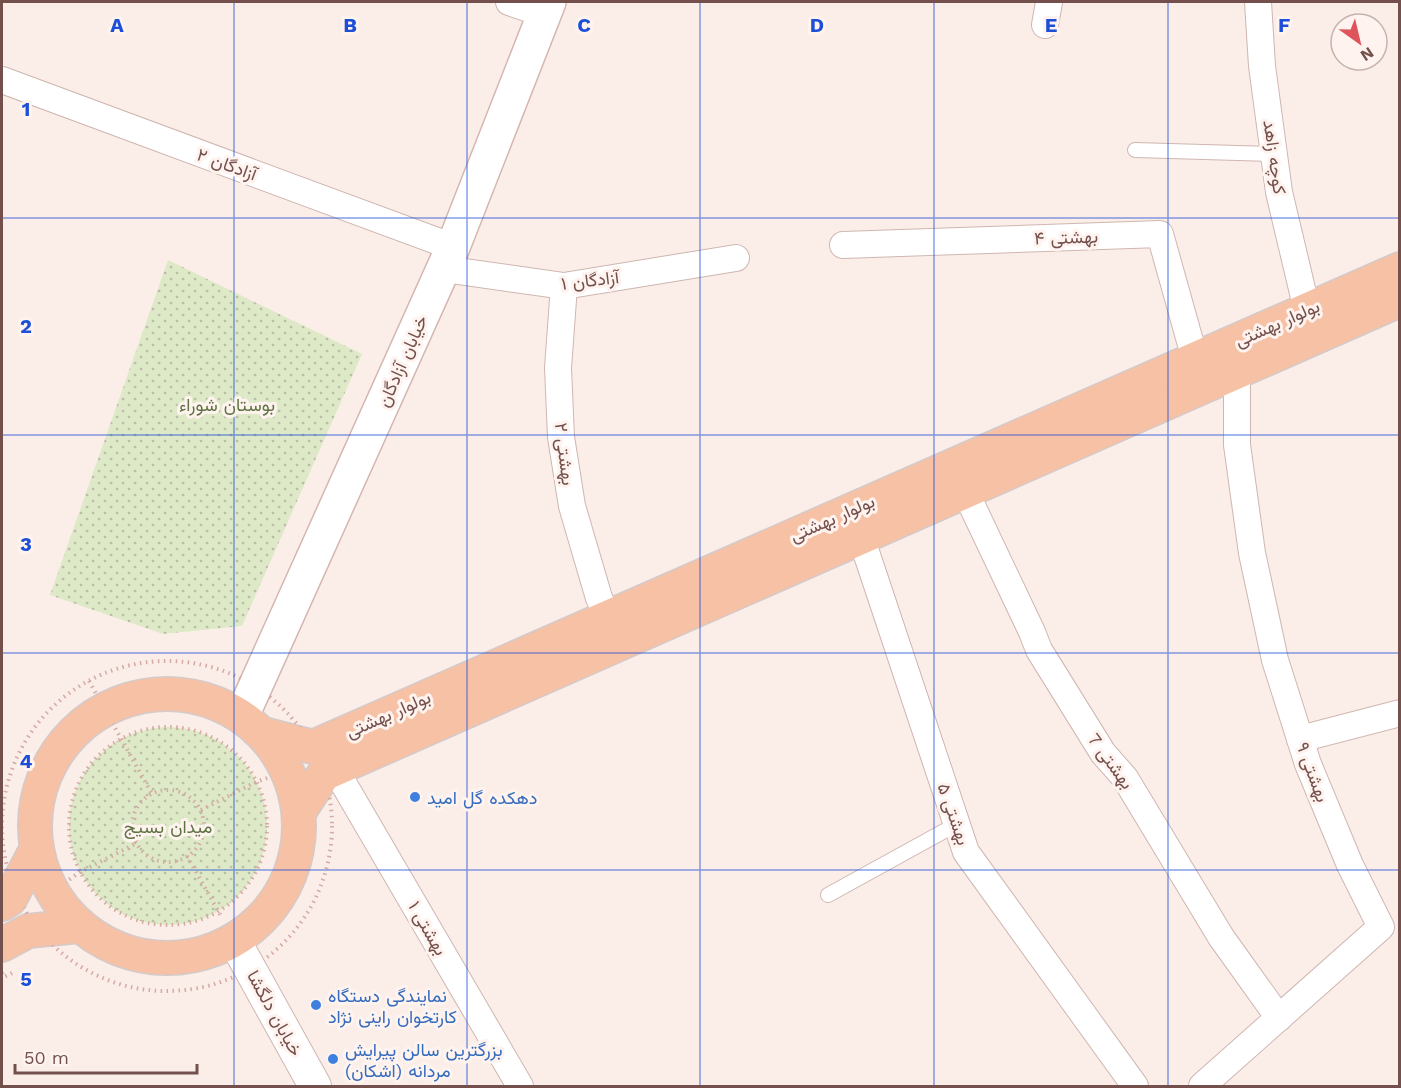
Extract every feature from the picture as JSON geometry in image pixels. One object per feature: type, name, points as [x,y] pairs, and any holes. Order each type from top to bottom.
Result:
[{"type":"main road","name":"خیابان آزادگان","points":[[252,725],[256,686],[449,258],[547,8]]},
{"type":"main road","name":"بولوار بهشتی","points":[[324,763],[608,617],[1400,269]]},
{"type":"main road","name":"بولوار بهشتی","points":[[324,763],[861,537],[1400,300]]},
{"type":"main road","points":[[2,945],[28,931],[28,906],[36,850],[35,811],[39,788],[45,774],[56,753],[70,735],[88,719],[105,709],[138,696],[169,693],[184,694],[214,702],[324,763],[299,813]]},
{"type":"main road","points":[[28,906],[60,904],[92,936],[122,951],[154,958],[204,953],[234,940],[248,930],[261,919],[281,893],[289,878],[300,829],[294,788],[286,767],[280,755],[252,725]]},
{"type":"street","points":[[509,2],[547,8]]},
{"type":"street","name":"کوچه زاهد","points":[[1258,2],[1262,66],[1279,192],[1307,310]]},
{"type":"street","name":"آزادگان ۲","points":[[2,80],[449,258]]},
{"type":"street","name":"بهشتی ۴","points":[[843,245],[1160,234],[1195,359]]},
{"type":"street","name":"آزادگان ۱","points":[[449,258],[564,286],[736,258]]},
{"type":"street","name":"بهشتی ۲","points":[[564,286],[558,368],[561,437],[572,506],[599,598],[608,617]]},
{"type":"street","name":"بهشتی ۹","points":[[1202,1086],[1381,927],[1350,865],[1308,764],[1275,660],[1252,553],[1237,445],[1237,372]]},
{"type":"street","name":"بهشتی 7","points":[[965,491],[1039,650],[1103,753],[1125,777],[1221,937],[1279,1018]]},
{"type":"street","name":"بهشتی ۵","points":[[861,537],[966,852],[1135,1086]]},
{"type":"street","points":[[1300,739],[1400,713]]},
{"type":"street","name":"بهشتی ۱","points":[[324,763],[520,1086]]},
{"type":"street","name":"خیابان دلگشا","points":[[234,940],[315,1086]]},
{"type":"lane","points":[[1135,150],[1274,154]]},
{"type":"lane","points":[[828,895],[957,824]]},
{"type":"path","points":[[173,661],[202,664],[239,676],[256,686],[284,709],[324,763],[332,810],[330,851],[326,872],[309,910],[283,943],[250,968],[231,978],[192,989],[171,991],[130,987],[92,973],[74,963],[58,950],[8,873],[2,836],[2,814],[8,784],[18,755],[28,736],[55,704],[71,692],[107,672],[125,666],[144,662],[173,661]]},
{"type":"path","points":[[89,681],[152,794]]},
{"type":"path","points":[[156,728],[180,728],[198,732],[215,739],[235,753],[251,771],[256,782],[266,817],[267,830],[262,854],[246,886],[218,911],[180,924],[153,924],[140,921],[105,902],[80,872],[72,854],[69,835],[68,822],[73,797],[91,763],[121,739],[156,728]]},
{"type":"path","points":[[201,810],[256,782]]},
{"type":"path","points":[[171,790],[180,792],[195,802],[201,810],[203,836],[199,844],[187,856],[169,862],[159,861],[142,850],[136,843],[132,825],[134,815],[144,799],[152,794],[171,790]]},
{"type":"path","points":[[28,906],[80,872],[136,843]]},
{"type":"path","points":[[187,856],[234,940]]},
{"type":"green space","name":"بوستان شوراء","points":[[168,260],[362,354],[242,626],[163,634],[50,595]]},
{"type":"green space","name":"میدان بسیج","points":[[168,727],[197,731],[215,739],[238,756],[255,779],[263,797],[267,826],[263,855],[255,873],[238,896],[215,913],[197,921],[168,925],[139,921],[121,913],[98,896],[81,873],[73,855],[69,826],[73,797],[81,779],[98,756],[121,739],[139,731]]},
{"type":"place","name":"دهکده گل امید","points":[[415,797]]},
{"type":"place","name":"نمایندگی دستگاه کارتخوان راینی نژاد","points":[[316,1005]]},
{"type":"place","name":"بزرگترین سالن پیرایش مردانه (اشکان)","points":[[333,1059]]}]
